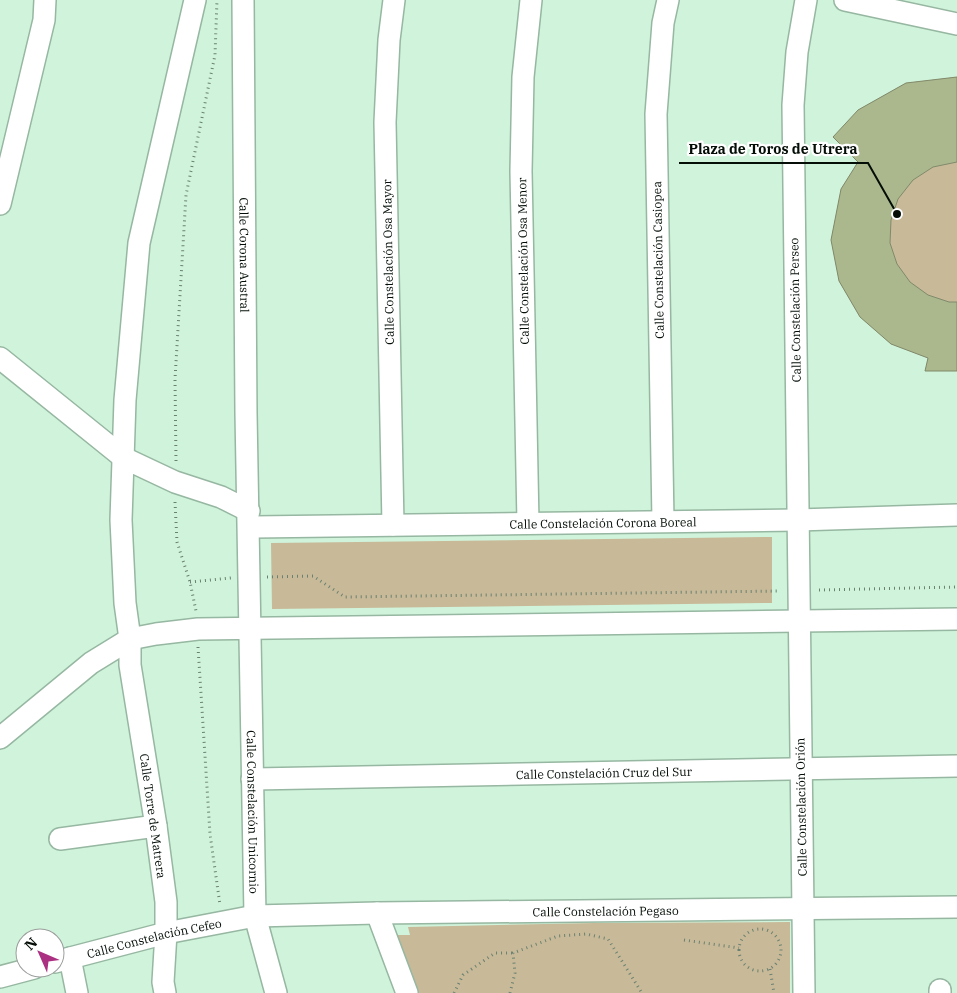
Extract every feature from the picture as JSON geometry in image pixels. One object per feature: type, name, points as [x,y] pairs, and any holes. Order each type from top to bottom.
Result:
[{"type":"street","points":[[0,204],[44,20],[45,0]]},
{"type":"street","points":[[124,458],[125,400],[139,243],[195,0]]},
{"type":"street","name":"Calle Corona Austral","points":[[243,0],[250,630]]},
{"type":"street","name":"Calle Constelación Osa Mayor","points":[[392,525],[385,122],[389,40],[394,0]]},
{"type":"street","name":"Calle Constelación Osa Menor","points":[[528,523],[521,171],[522,77],[531,0]]},
{"type":"street","name":"Calle Constelación Casiopea","points":[[663,521],[656,114],[663,23],[668,0]]},
{"type":"street","name":"Calle Constelación Perseo","points":[[798,621],[793,105],[797,52],[806,0]]},
{"type":"street","points":[[845,0],[957,24]]},
{"type":"street","points":[[0,358],[124,458],[175,482],[221,497],[249,519]]},
{"type":"street","name":"Calle Torre de Matrera","points":[[124,458],[121,520],[125,603],[130,639],[130,666],[156,826],[166,902],[163,982],[165,993]]},
{"type":"street","name":"Calle Constelación Corona Boreal","points":[[249,519],[392,525],[798,520],[957,515]]},
{"type":"street","points":[[0,738],[91,663],[130,639],[156,634],[198,629],[250,630],[957,619]]},
{"type":"street","name":"Calle Constelación Orión","points":[[798,621],[804,993]]},
{"type":"street","name":"Calle Constelación Unicornio","points":[[250,630],[255,916],[276,993]]},
{"type":"street","name":"Calle Constelación Cruz del Sur","points":[[252,778],[957,766]]},
{"type":"street","points":[[60,839],[156,826]]},
{"type":"street","name":"Calle Constelación Pegaso","points":[[255,916],[957,907]]},
{"type":"street","points":[[378,913],[406,993]]},
{"type":"street","name":"Calle Constelación Cefeo","points":[[65,959],[166,933],[255,916]]},
{"type":"street","points":[[65,967],[77,993]]},
{"type":"street","points":[[0,977],[15,973]]},
{"type":"path","points":[[176,465],[175,379],[186,195],[215,55],[217,0]]},
{"type":"path","points":[[174,496],[177,542],[190,582],[197,616]]},
{"type":"path","points":[[263,577],[313,576],[345,597],[787,591]]},
{"type":"path","points":[[190,582],[237,578]]},
{"type":"path","points":[[818,590],[957,587]]},
{"type":"path","points":[[198,642],[210,834],[223,922]]},
{"type":"path","points":[[762,929],[770,932],[778,940],[781,950],[779,960],[770,969],[759,972],[749,969],[741,960],[739,948],[741,941],[752,930],[762,929]]},
{"type":"path","points":[[454,993],[462,975],[495,953],[513,953],[558,936],[586,934],[608,939],[642,993]]},
{"type":"path","points":[[684,940],[739,948]]},
{"type":"path","points":[[510,993],[515,973],[513,953]]},
{"type":"path","points":[[770,969],[774,993]]},
{"type":"shaded area","points":[[957,77],[957,371],[925,371],[928,358],[891,344],[860,317],[839,281],[831,240],[841,189],[858,162],[858,110],[906,83]]},
{"type":"shaded area","points":[[772,537],[772,603],[272,609],[271,543]]},
{"type":"shaded area","points":[[790,922],[790,993],[419,993],[397,935],[410,935],[408,927],[594,923]]},
{"type":"building","points":[[957,77],[957,162],[933,167],[913,180],[898,199],[891,220],[890,243],[897,264],[910,282],[928,295],[949,302],[957,302],[957,371],[925,371],[928,358],[891,344],[860,317],[839,281],[831,240],[841,189],[858,162],[833,137],[858,110],[906,83]]},
{"type":"place","name":"Plaza de Toros de Utrera","points":[[897,214]]}]
